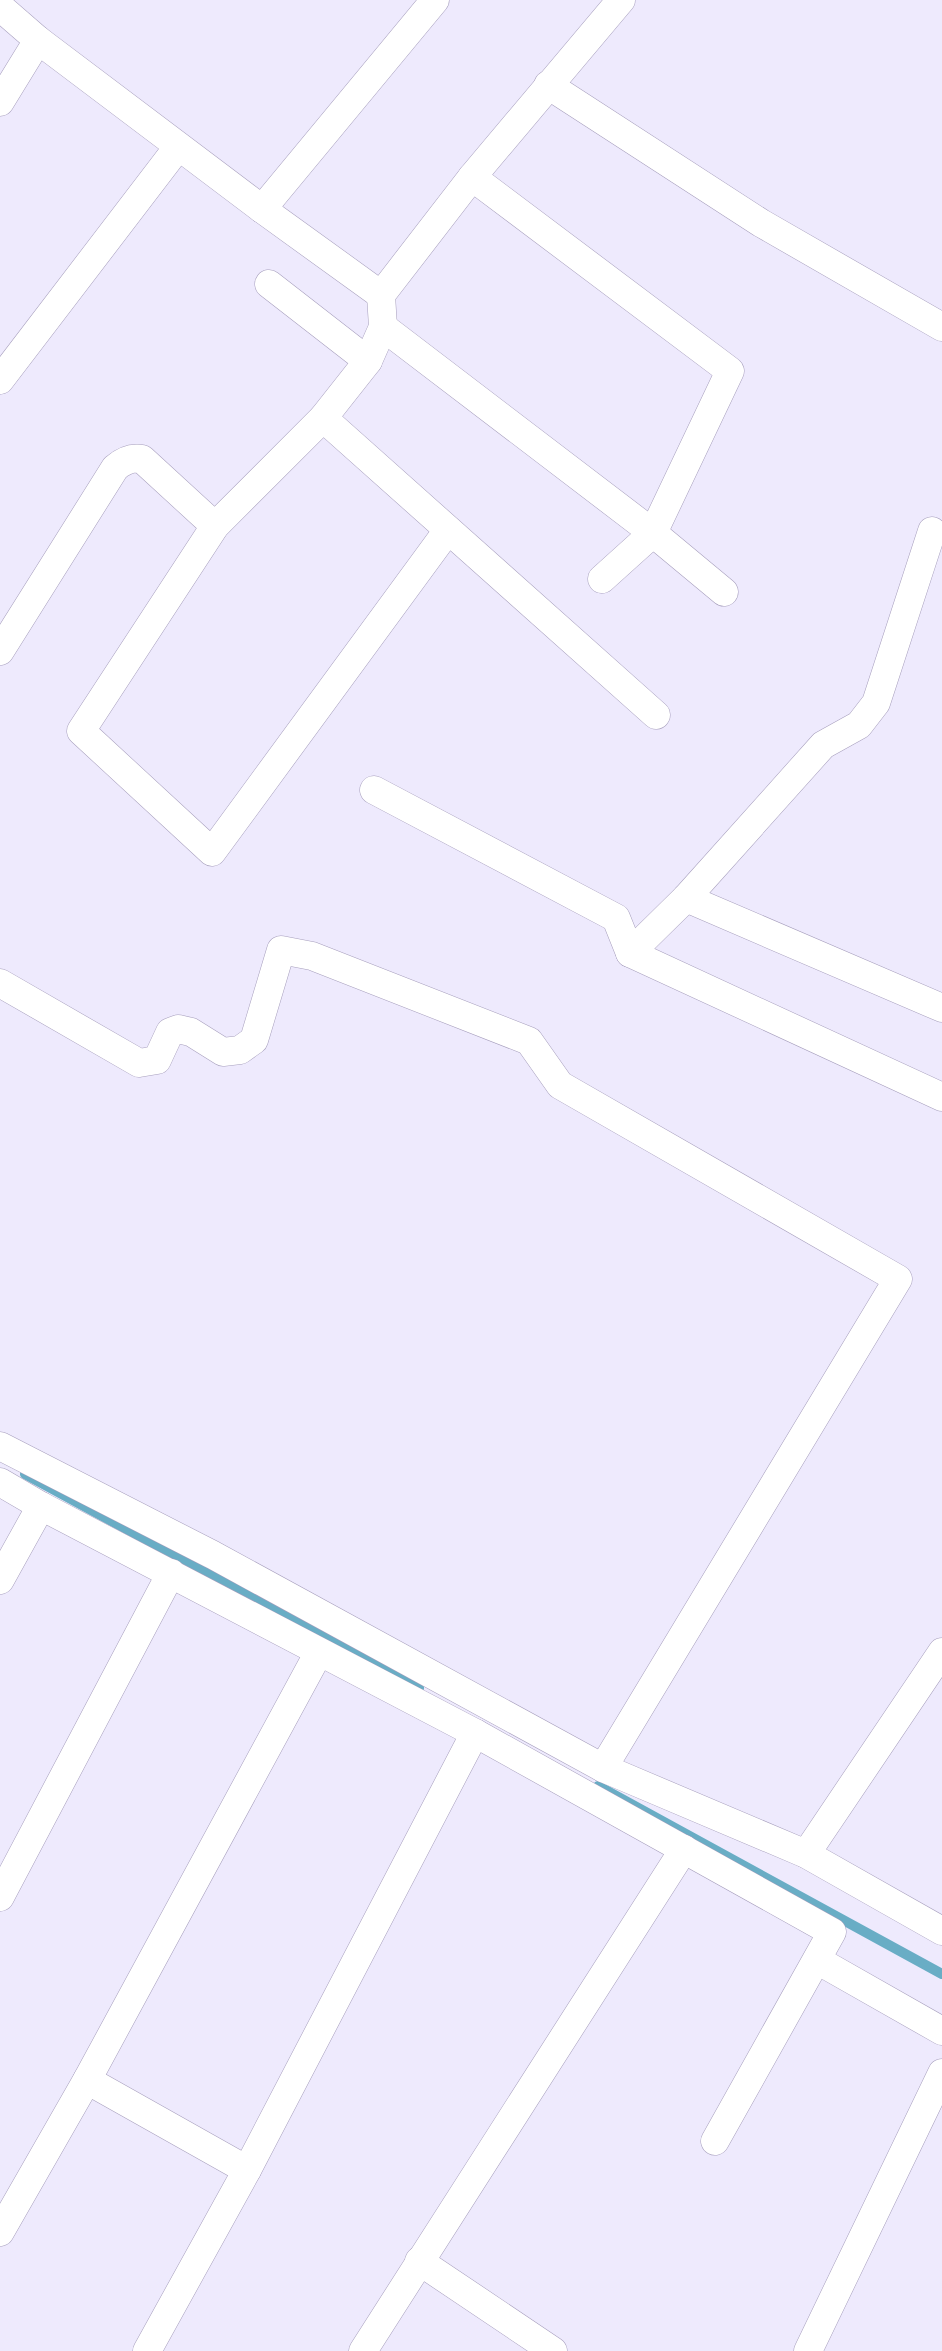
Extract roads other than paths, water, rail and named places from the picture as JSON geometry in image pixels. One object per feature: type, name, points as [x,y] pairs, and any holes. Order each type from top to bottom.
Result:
[{"type":"street","points":[[262,209],[435,0]]},
{"type":"street","points":[[448,530],[212,852],[81,731],[215,526],[323,418],[368,361],[383,327],[381,295],[472,176],[621,0]]},
{"type":"street","points":[[0,7],[38,40],[178,147],[381,295]]},
{"type":"street","points":[[0,102],[38,40]]},
{"type":"street","points":[[548,85],[761,223],[942,327]]},
{"type":"street","points":[[0,380],[178,147]]},
{"type":"street","points":[[472,176],[730,371],[653,533],[602,579]]},
{"type":"street","points":[[269,284],[368,361]]},
{"type":"street","points":[[383,327],[653,533],[724,592]]},
{"type":"street","points":[[323,418],[656,715]]},
{"type":"street","points":[[0,652],[115,468],[122,462],[136,458],[142,459],[215,526]]},
{"type":"street","points":[[630,952],[686,898],[823,745],[859,725],[876,703],[932,531]]},
{"type":"street","points":[[374,790],[616,918],[630,952],[942,1097]]},
{"type":"street","points":[[686,898],[942,1008]]},
{"type":"street","points":[[0,983],[139,1063],[156,1060],[170,1032],[178,1029],[191,1032],[223,1052],[240,1050],[254,1040],[281,950],[312,956],[529,1041],[560,1085],[898,1279],[603,1768]]},
{"type":"street","points":[[0,1446],[213,1555],[603,1768],[806,1854],[942,1931]]},
{"type":"street","points":[[0,1482],[41,1506],[475,1733],[832,1932],[715,2141]]},
{"type":"street","points":[[0,1580],[41,1506]]},
{"type":"street","points":[[0,1897],[171,1573]]},
{"type":"street","points":[[0,2232],[87,2080],[319,1652]]},
{"type":"street","points":[[806,1854],[942,1652]]},
{"type":"street","points":[[147,2351],[247,2170],[475,1733]]},
{"type":"street","points":[[363,2351],[684,1849]]},
{"type":"street","points":[[817,1960],[942,2031]]},
{"type":"street","points":[[808,2351],[942,2073]]},
{"type":"street","points":[[87,2080],[247,2170]]},
{"type":"street","points":[[419,2261],[553,2351]]},
{"type":"waterway","points":[[25,1474],[419,1688]]},
{"type":"waterway","points":[[598,1786],[942,1974]]}]
